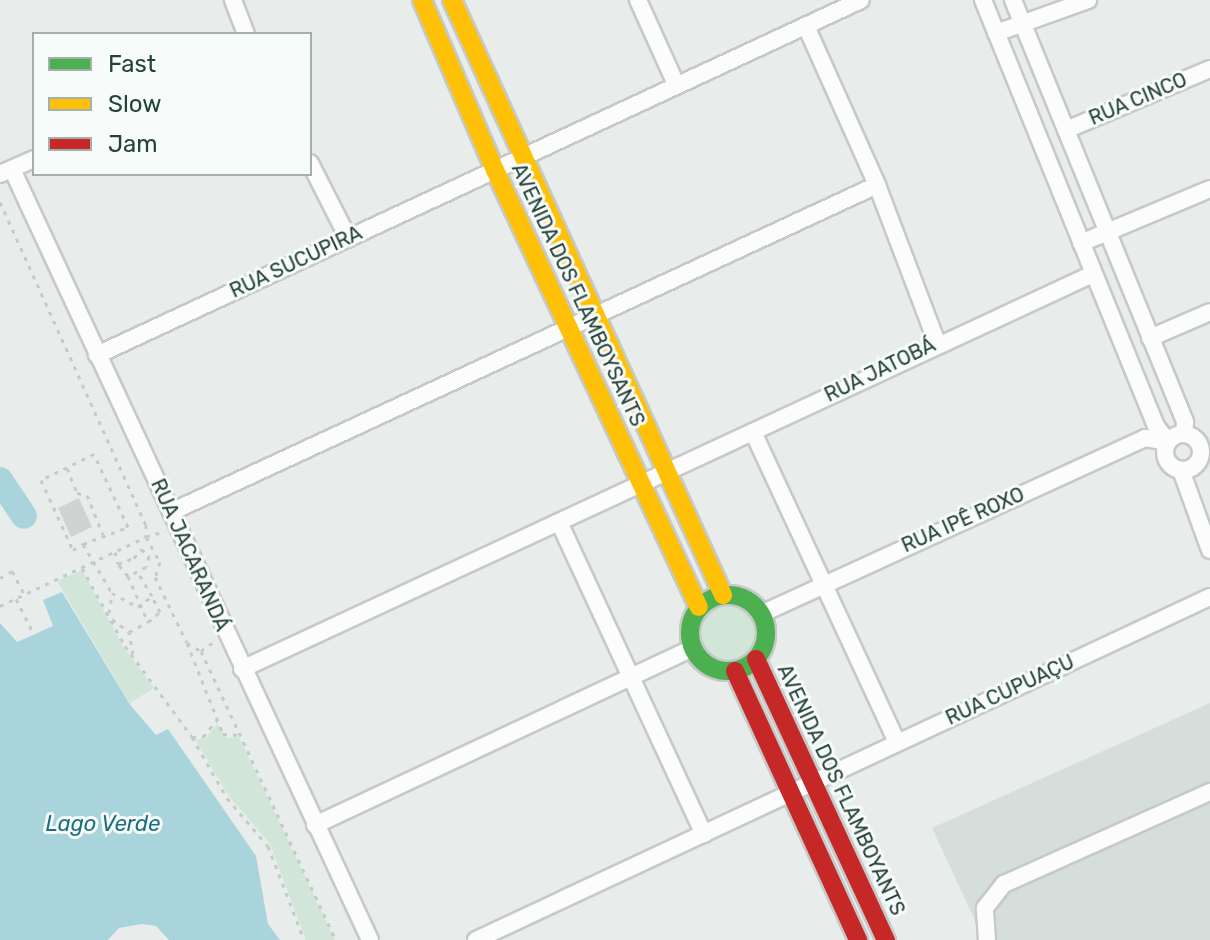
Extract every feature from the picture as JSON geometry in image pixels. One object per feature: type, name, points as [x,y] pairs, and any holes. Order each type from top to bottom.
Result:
[{"type":"street","points":[[233,0],[245,32]]},
{"type":"street","name":"AVENIDA DOS FLAMBOYSANTS","points":[[422,0],[495,170],[699,607]]},
{"type":"street","name":"AVENIDA DOS FLAMBOYSANTS","points":[[452,0],[592,314],[669,472],[723,595]]},
{"type":"street","points":[[638,0],[676,84]]},
{"type":"street","name":"RUA SUCUPIRA","points":[[97,355],[861,0]]},
{"type":"street","points":[[983,0],[1093,274],[1168,442],[1166,460],[1181,470],[1210,550]]},
{"type":"street","points":[[1013,0],[1185,422],[1187,435],[1201,451],[1204,461],[1181,470]]},
{"type":"street","points":[[996,33],[1023,26],[1088,0]]},
{"type":"street","points":[[806,26],[877,185],[937,343]]},
{"type":"street","name":"RUA CINCO","points":[[1066,130],[1210,69]]},
{"type":"street","points":[[6,171],[32,160]]},
{"type":"street","points":[[312,167],[348,238]]},
{"type":"street","name":"RUA JACARANDÁ","points":[[6,171],[97,355],[370,940]]},
{"type":"street","points":[[174,519],[592,314],[877,185]]},
{"type":"street","points":[[1081,243],[1109,235],[1210,189]]},
{"type":"street","name":"RUA JATOBÁ","points":[[642,484],[937,343],[1093,274]]},
{"type":"street","points":[[1150,338],[1210,312]]},
{"type":"street","points":[[1168,442],[1210,431]]},
{"type":"street","points":[[753,432],[897,742]]},
{"type":"street","name":"RUA IPÊ ROXO","points":[[761,614],[1145,438],[1168,442]]},
{"type":"street","points":[[242,669],[642,484]]},
{"type":"street","points":[[559,522],[704,834]]},
{"type":"street","points":[[723,595],[738,596],[761,614],[766,637],[756,659],[735,671],[710,667],[692,648],[689,634],[699,607],[723,595]]},
{"type":"street","name":"RUA CUPUAÇU","points":[[789,795],[1210,597]]},
{"type":"street","points":[[315,825],[692,648]]},
{"type":"street","name":"AVENIDA DOS FLAMBOYANTS","points":[[756,659],[880,938]]},
{"type":"street","points":[[735,671],[789,795],[858,940]]},
{"type":"street","points":[[987,940],[985,908],[1004,884],[1210,792]]},
{"type":"street","points":[[476,940],[789,795]]},
{"type":"path","points":[[0,202],[146,525],[146,537],[160,562],[155,577],[187,643],[223,734],[240,735]]},
{"type":"path","points":[[94,454],[128,527],[73,550],[41,480],[67,468],[94,454]]},
{"type":"path","points":[[67,468],[77,493],[87,495],[103,536]]},
{"type":"path","points":[[0,606],[146,537],[174,519]]},
{"type":"path","points":[[83,544],[112,593],[138,607]]},
{"type":"path","points":[[118,564],[134,558],[141,549],[149,556],[146,567],[128,576]]},
{"type":"path","points":[[115,552],[118,564],[128,576],[138,607],[148,622]]},
{"type":"path","points":[[82,568],[134,658],[192,737],[227,798],[268,846],[304,940]]},
{"type":"path","points":[[0,578],[12,571],[24,594]]},
{"type":"path","points":[[129,632],[160,612],[137,571]]},
{"type":"path","points":[[108,616],[112,593]]},
{"type":"path","points":[[138,607],[152,596]]},
{"type":"path","points":[[16,599],[31,629]]},
{"type":"path","points":[[108,616],[129,632],[134,658]]},
{"type":"path","points":[[187,643],[201,651],[336,940]]},
{"type":"path","points":[[192,737],[208,734],[217,719]]},
{"type":"shaded area","points":[[1210,703],[1210,940],[984,940],[932,828]]},
{"type":"green space","points":[[82,570],[123,646],[154,688],[130,703],[57,581]]},
{"type":"green space","points":[[729,604],[750,612],[758,633],[750,654],[729,662],[708,654],[700,633],[708,612]]},
{"type":"green space","points":[[217,724],[226,738],[239,737],[335,940],[306,940],[270,844],[228,795],[195,739],[205,739]]},
{"type":"water","name":"Lago Verde","points":[[62,592],[131,706],[156,735],[168,729],[256,856],[268,924],[280,940],[169,940],[156,926],[142,924],[119,928],[108,940],[0,940],[0,623],[17,642],[53,626],[43,600]]},
{"type":"building","points":[[79,498],[92,527],[71,537],[58,508]]},
{"type":"waterway","points":[[0,480],[24,516]]},
{"type":"traffic: fast","points":[[728,595],[743,598],[755,606],[763,618],[766,633],[763,648],[755,660],[743,668],[728,671],[713,668],[701,660],[693,648],[690,633],[693,618],[701,606],[713,598],[728,595]]},
{"type":"traffic: slow","points":[[422,0],[495,170],[699,607]]},
{"type":"traffic: slow","points":[[452,0],[723,595]]},
{"type":"traffic: jam","points":[[756,659],[886,940]]},
{"type":"traffic: jam","points":[[735,671],[858,940]]}]
